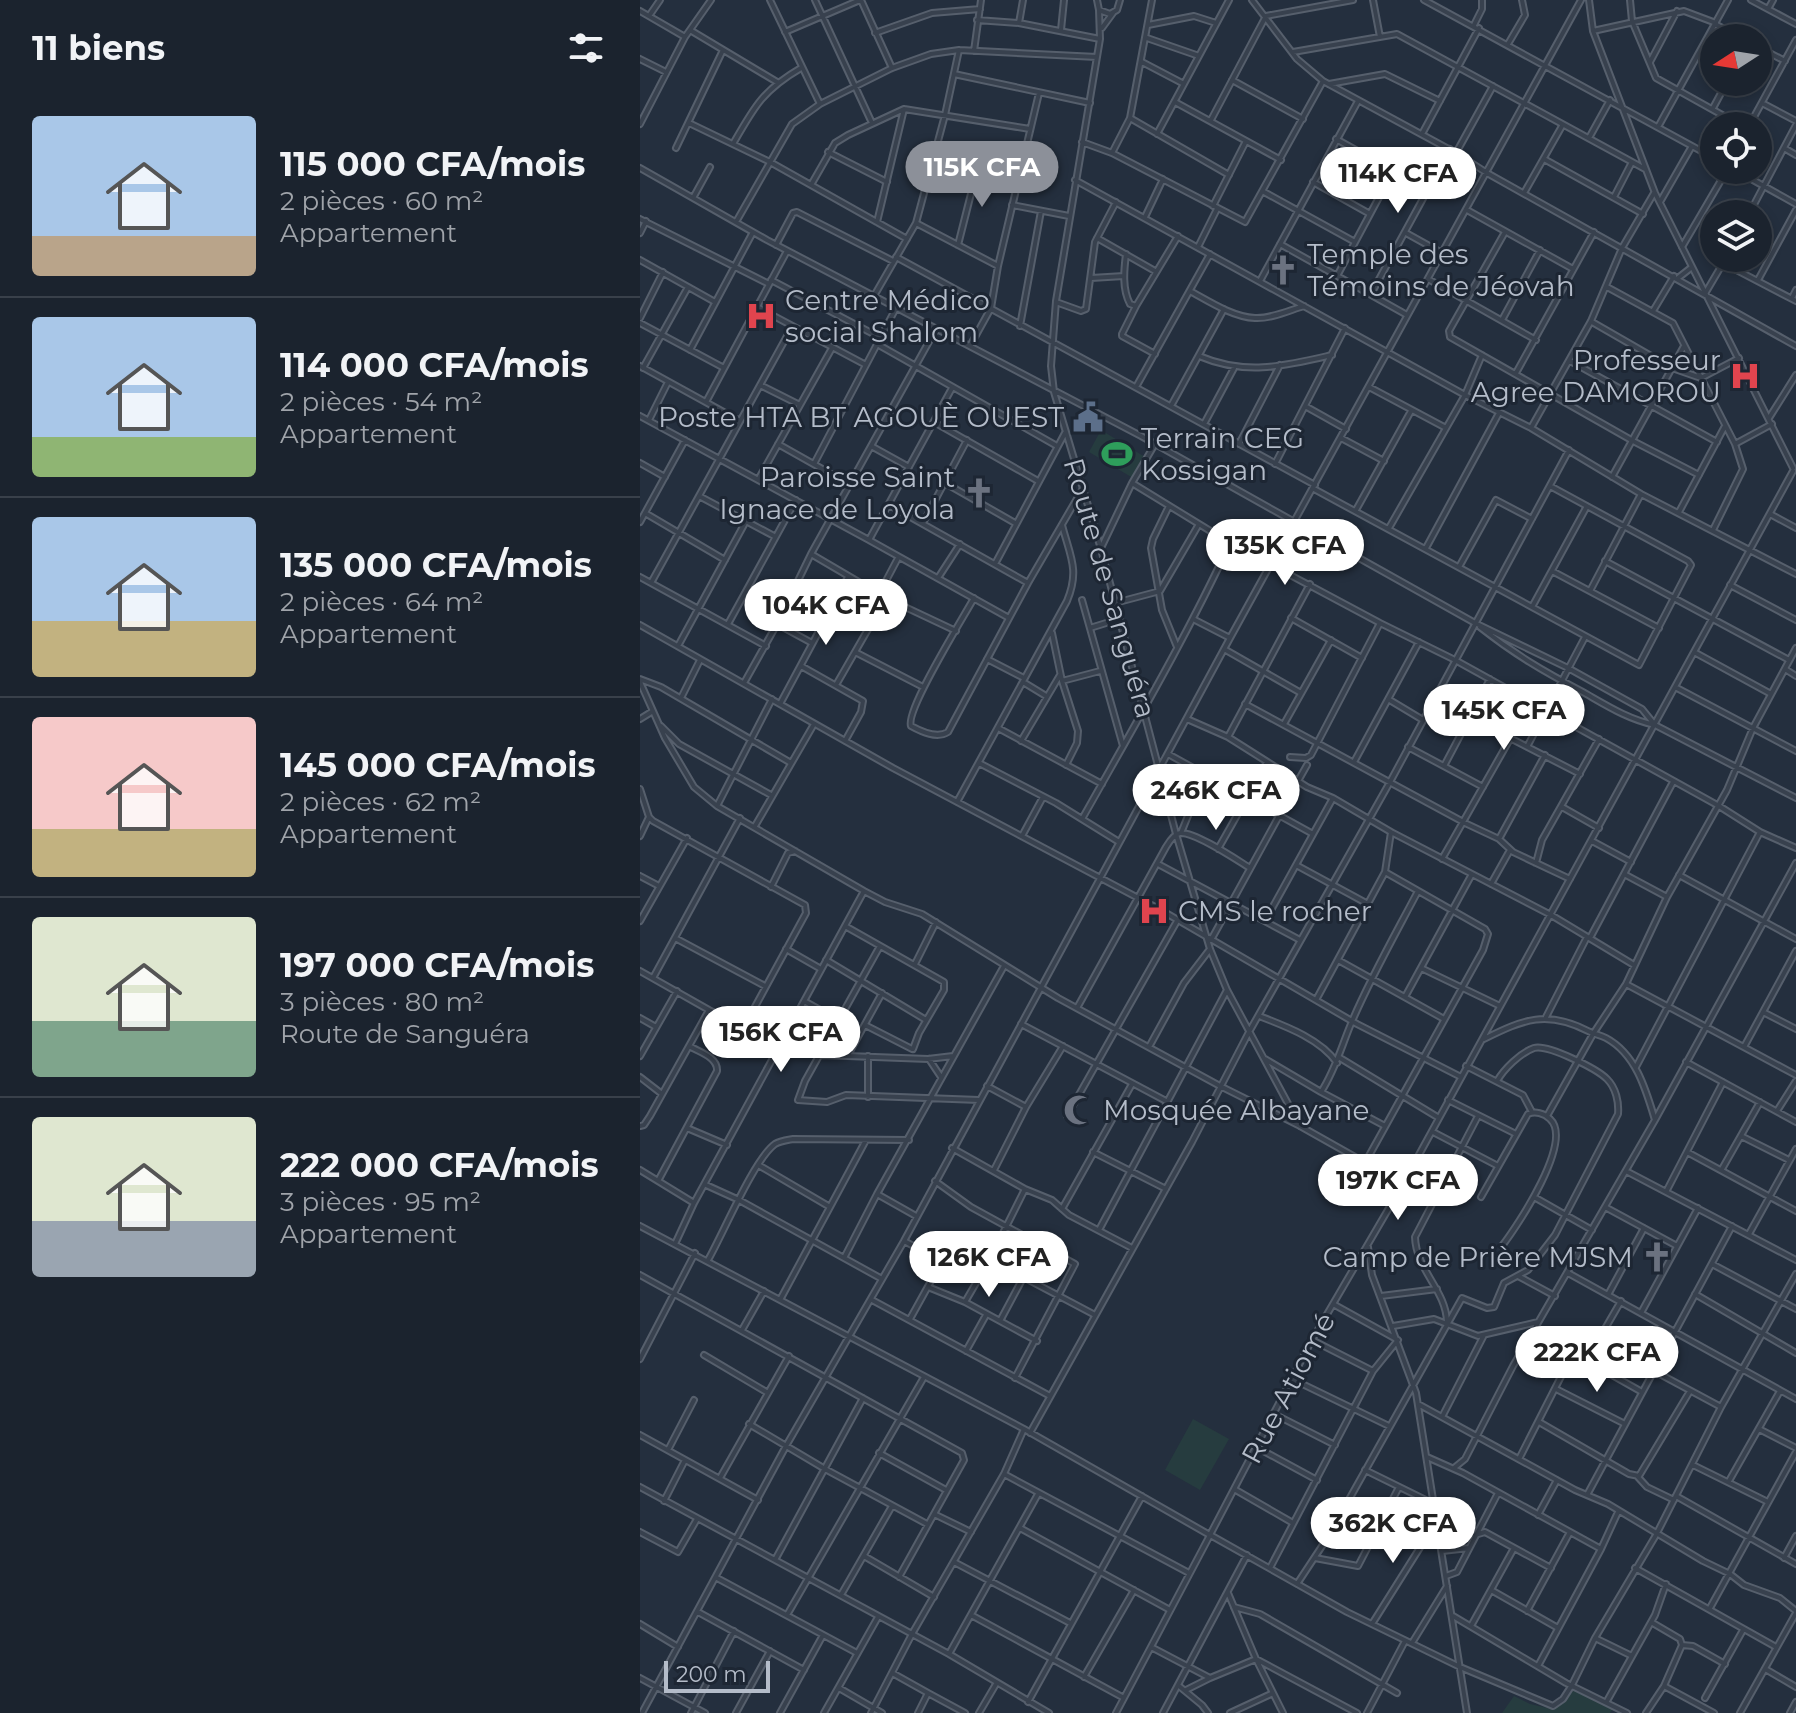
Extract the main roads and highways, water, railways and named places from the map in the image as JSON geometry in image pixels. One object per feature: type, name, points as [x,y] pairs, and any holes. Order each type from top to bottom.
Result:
[{"type":"place","name":"Temple des Témoins de Jéovah","points":[[1283,270]]},
{"type":"place","name":"Centre Médico social Shalom","points":[[761,316]]},
{"type":"place","name":"Professeur Agree DAMOROU","points":[[1745,376]]},
{"type":"place","name":"Poste HTA BT AGOUÈ OUEST","points":[[1088,417]]},
{"type":"place","name":"Terrain CEG Kossigan","points":[[1117,454]]},
{"type":"place","name":"Paroisse Saint Ignace de Loyola","points":[[979,493]]},
{"type":"place","name":"CMS le rocher","points":[[1154,911]]},
{"type":"place","name":"Mosquée Albayane","points":[[1079,1110]]},
{"type":"place","name":"Camp de Prière MJSM","points":[[1657,1257]]}]
